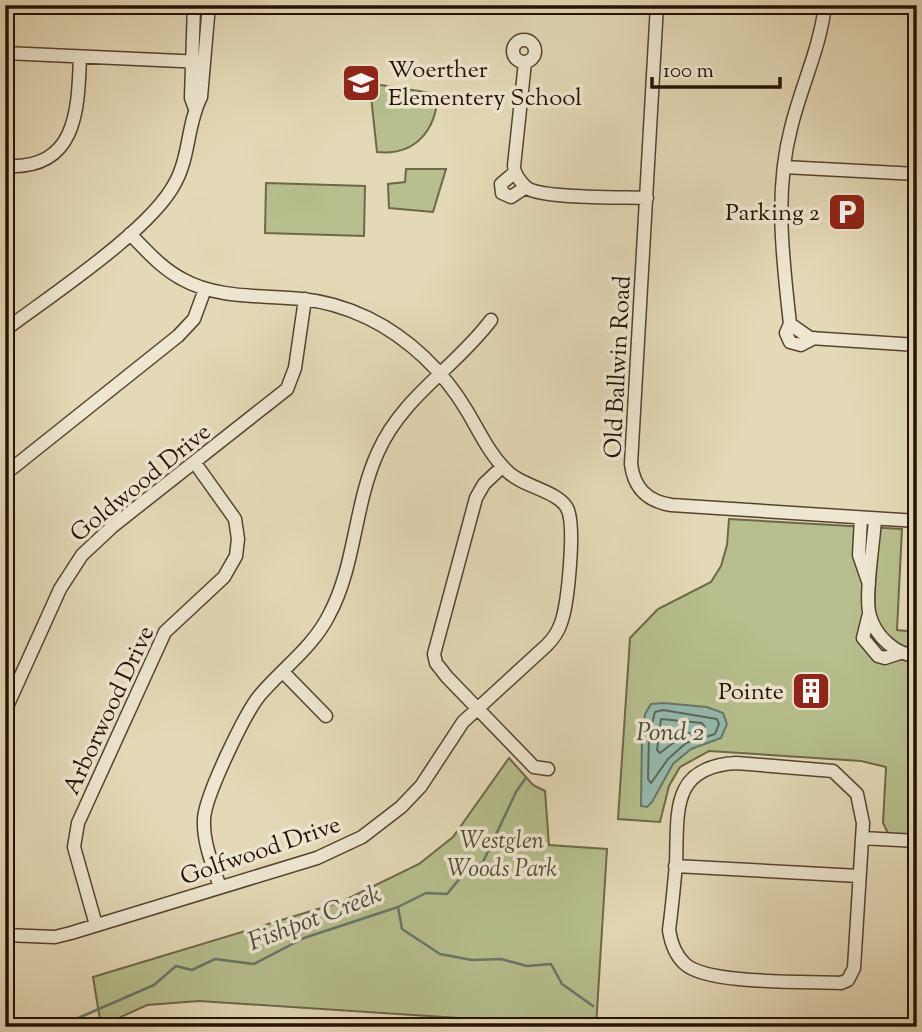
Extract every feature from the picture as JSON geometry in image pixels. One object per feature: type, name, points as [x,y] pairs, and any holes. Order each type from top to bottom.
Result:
[{"type":"street","points":[[194,5],[197,61]]},
{"type":"street","points":[[5,330],[130,234],[163,203],[177,180],[188,152],[195,109],[191,98],[209,5]]},
{"type":"street","name":"Old Ballwin Road","points":[[657,5],[631,464],[637,486],[653,500],[671,505],[917,521]]},
{"type":"street","points":[[825,5],[820,39],[790,130],[784,167],[781,250],[790,324],[814,338],[917,345]]},
{"type":"street","points":[[5,53],[197,61]]},
{"type":"street","points":[[5,166],[37,162],[50,156],[66,141],[78,105],[80,57]]},
{"type":"street","points":[[525,62],[514,140],[514,173],[526,187],[550,194],[647,198]]},
{"type":"street","points":[[784,167],[917,174]]},
{"type":"street","points":[[514,173],[501,184],[504,195],[515,196],[526,187]]},
{"type":"street","points":[[130,234],[163,267],[205,289],[305,299],[352,311],[386,328],[440,374],[502,467],[484,484],[476,498],[434,654],[440,670],[534,767],[548,769]]},
{"type":"street","points":[[5,474],[178,336],[194,319],[205,289]]},
{"type":"street","name":"Goldwood Drive","points":[[5,711],[60,589],[82,555],[113,526],[287,389],[295,368],[305,299]]},
{"type":"street","points":[[220,887],[206,842],[205,808],[248,713],[312,642],[335,602],[367,481],[386,436],[407,407],[467,350],[491,320]]},
{"type":"street","name":"Arborwood Drive","points":[[96,925],[74,847],[78,822],[165,632],[229,570],[237,548],[238,529],[231,511],[195,463]]},
{"type":"street","name":"Golfwood Drive","points":[[5,935],[55,937],[317,858],[370,832],[401,807],[421,786],[455,733],[478,708],[547,646],[561,624],[566,599],[570,524],[568,509],[559,499],[519,482],[502,467]]},
{"type":"street","points":[[861,518],[859,555],[870,587]]},
{"type":"street","points":[[875,519],[869,614],[883,638],[900,653],[917,656]]},
{"type":"street","points":[[283,672],[326,716]]},
{"type":"street","points":[[715,764],[818,767],[833,771],[851,785],[861,803],[862,838],[854,968],[848,980],[841,983],[719,977],[694,970],[684,964],[673,947],[669,930],[676,866],[677,812],[682,793],[698,772],[715,764]]},
{"type":"street","points":[[862,838],[917,841]]},
{"type":"street","points":[[676,866],[859,876]]},
{"type":"green space","points":[[374,84],[438,94],[428,130],[412,145],[402,150],[377,152],[370,87]]},
{"type":"green space","points":[[406,169],[446,169],[433,212],[389,208],[388,184],[405,182]]},
{"type":"green space","points":[[266,183],[365,186],[364,236],[265,233]]},
{"type":"green space","points":[[729,519],[902,529],[897,630],[917,632],[917,836],[889,835],[883,823],[886,767],[861,761],[709,751],[680,767],[669,786],[660,822],[618,819],[630,638],[658,609],[711,582],[721,566],[727,545]]},
{"type":"green space","name":"Westglen Woods Park","points":[[509,758],[533,785],[545,791],[549,845],[607,849],[596,1027],[199,1001],[147,1005],[101,1026],[93,977],[341,902],[419,864],[453,837]]},
{"type":"water","name":"Pond 2","points":[[651,704],[707,707],[723,713],[727,724],[721,738],[691,749],[673,764],[652,802],[647,807],[641,806],[645,714]]},
{"type":"waterway","name":"Fishpot Creek","points":[[71,1027],[76,1019],[154,985],[176,966],[192,970],[215,959],[254,964],[304,938],[398,907],[426,893],[447,894],[466,871],[483,862],[516,792],[525,779]]},
{"type":"waterway","points":[[398,907],[402,929],[440,954],[472,960],[501,959],[527,966],[551,964],[562,984],[593,1006]]},
{"type":"place","name":"Woerther Elementery School","points":[[361,83]]},
{"type":"place","name":"Parking 2","points":[[847,212]]},
{"type":"place","name":"Pointe","points":[[811,691]]}]
